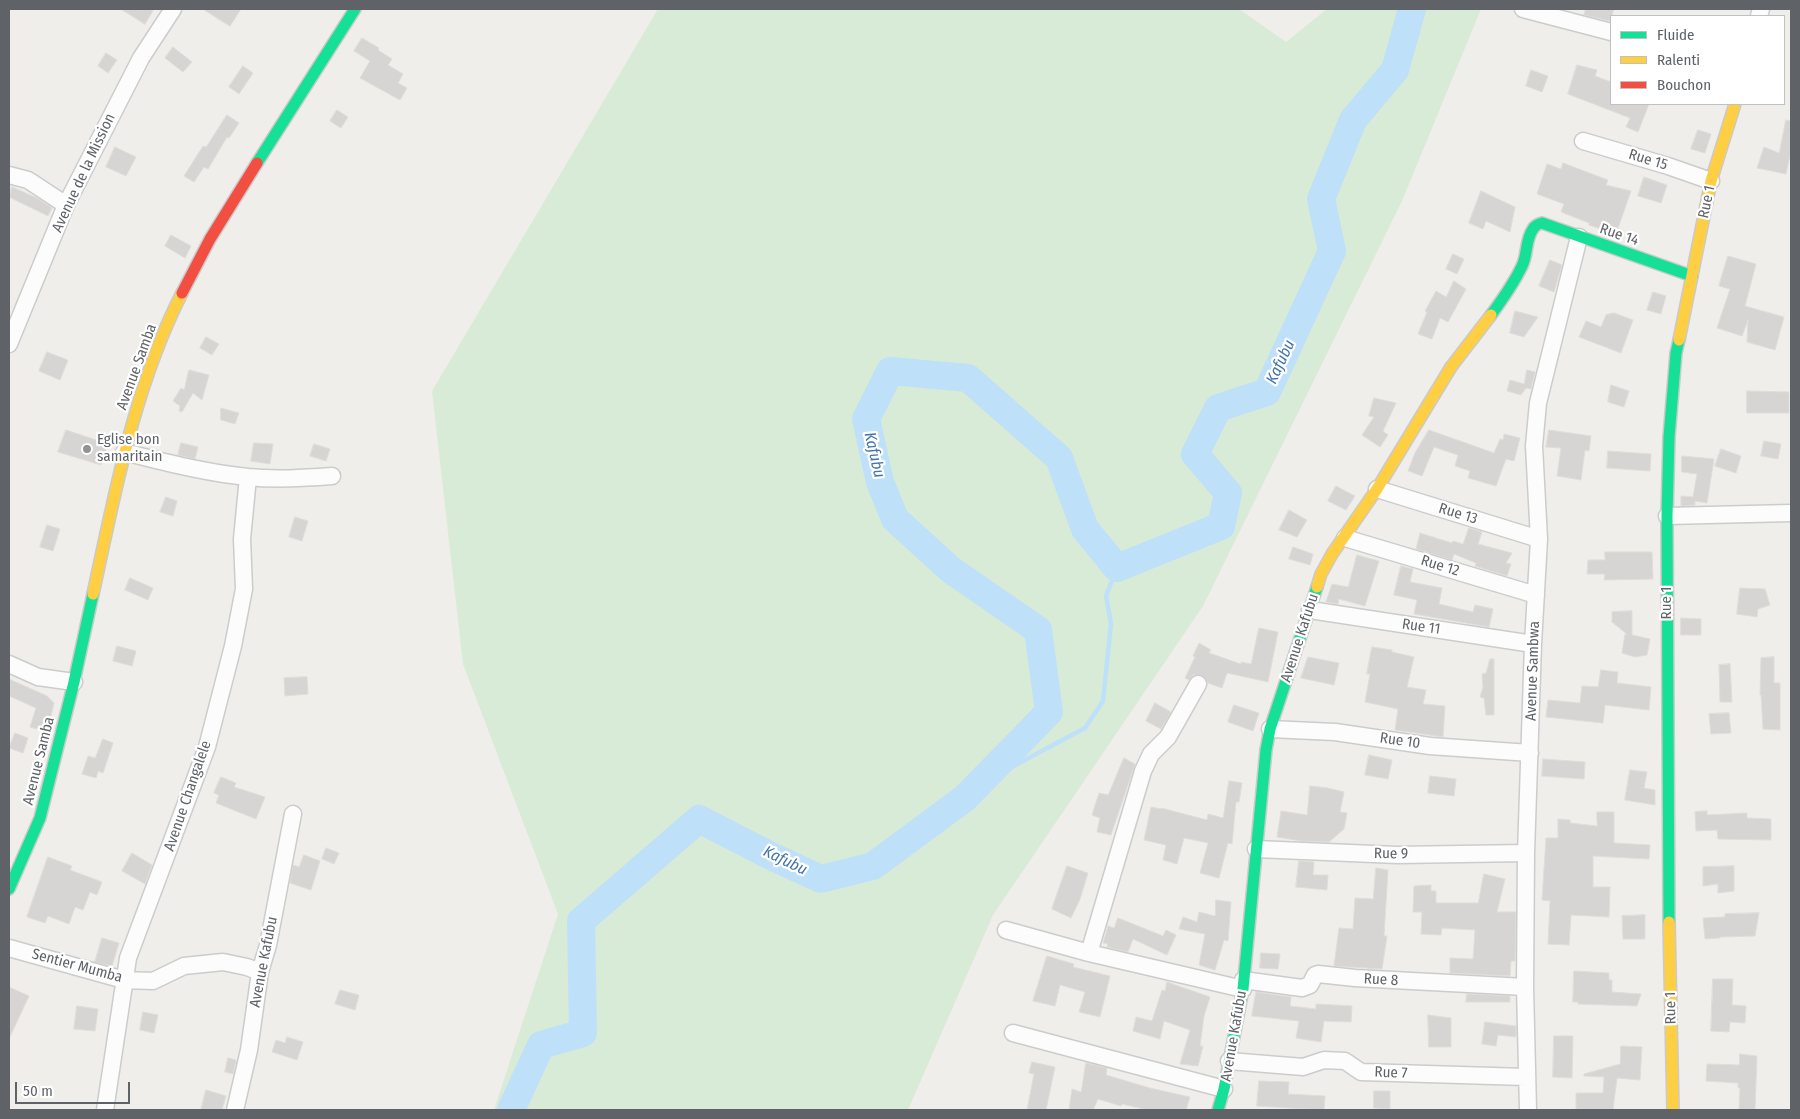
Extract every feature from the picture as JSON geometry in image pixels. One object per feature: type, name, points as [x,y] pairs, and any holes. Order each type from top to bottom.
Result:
[{"type":"street","name":"Avenue de la Mission","points":[[9,344],[66,205],[141,58],[173,9]]},
{"type":"street","name":"Avenue Samba","points":[[9,889],[40,818],[74,682],[124,452],[156,351],[176,305],[210,239],[302,90],[355,9]]},
{"type":"street","points":[[1523,9],[1610,32]]},
{"type":"street","name":"Rue 1","points":[[1673,1110],[1668,891],[1668,436],[1676,352],[1711,182],[1735,105]]},
{"type":"street","name":"Rue 15","points":[[1583,141],[1668,166],[1711,182]]},
{"type":"street","points":[[9,175],[28,180],[66,205]]},
{"type":"street","name":"Rue 14","points":[[1537,224],[1542,223],[1692,276]]},
{"type":"street","name":"Avenue Kafubu","points":[[1218,1110],[1230,1061],[1243,984],[1266,750],[1270,729],[1321,574],[1332,554],[1345,538],[1377,489],[1451,367],[1500,303],[1523,264],[1528,239],[1537,224]]},
{"type":"street","name":"Avenue Sambwa","points":[[1528,1110],[1526,1077],[1526,853],[1533,644],[1539,539],[1534,446],[1538,403],[1579,237]]},
{"type":"street","points":[[124,452],[184,467],[248,477],[332,476]]},
{"type":"street","name":"Avenue Changalele","points":[[105,1110],[128,958],[207,747],[231,654],[244,589],[242,539],[248,477]]},
{"type":"street","name":"Rue 13","points":[[1377,489],[1539,539]]},
{"type":"street","points":[[1667,516],[1791,513]]},
{"type":"street","name":"Rue 12","points":[[1345,538],[1536,595]]},
{"type":"street","name":"Rue 11","points":[[1310,610],[1533,644]]},
{"type":"street","points":[[9,664],[38,677],[74,682]]},
{"type":"street","points":[[1090,953],[1144,771],[1151,754],[1168,737],[1198,684]]},
{"type":"street","name":"Rue 10","points":[[1270,729],[1335,732],[1430,746],[1530,753]]},
{"type":"street","name":"Avenue Kafubu","points":[[234,1110],[249,1050],[260,972],[268,945],[293,814]]},
{"type":"street","name":"Rue 9","points":[[1256,849],[1397,855],[1526,853]]},
{"type":"street","name":"Rue 8","points":[[1006,930],[1090,953],[1243,984],[1302,988],[1310,985],[1314,975],[1318,974],[1355,978],[1526,987]]},
{"type":"street","name":"Sentier Mumba","points":[[9,948],[124,980],[153,981],[184,966],[223,962],[247,966],[260,972]]},
{"type":"street","points":[[1013,1033],[1224,1090]]},
{"type":"street","name":"Rue 7","points":[[1230,1061],[1303,1067],[1324,1060],[1345,1061],[1361,1072],[1526,1077]]},
{"type":"green space","points":[[658,9],[1239,9],[1286,42],[1327,9],[1481,9],[1402,201],[1203,606],[993,915],[908,1110],[494,1110],[558,914],[463,664],[432,391]]},
{"type":"building","points":[[121,9],[154,9],[145,24]]},
{"type":"building","points":[[203,9],[241,9],[230,26]]},
{"type":"building","points":[[1586,9],[1614,9],[1612,15],[1610,15],[1610,21],[1584,15]]},
{"type":"building","points":[[362,38],[379,48],[378,50],[392,59],[388,65],[403,74],[398,83],[407,88],[400,100],[360,78],[370,61],[354,51]]},
{"type":"building","points":[[173,47],[192,62],[183,72],[165,58]]},
{"type":"building","points":[[106,53],[117,60],[108,73],[98,66]]},
{"type":"building","points":[[1577,65],[1597,70],[1595,76],[1610,82],[1610,105],[1649,105],[1638,132],[1626,127],[1630,118],[1568,94]]},
{"type":"building","points":[[243,66],[253,73],[239,94],[229,87]]},
{"type":"building","points":[[1531,70],[1548,76],[1542,92],[1526,86]]},
{"type":"building","points":[[337,110],[348,117],[341,128],[330,121]]},
{"type":"building","points":[[227,115],[239,123],[229,138],[227,137],[208,169],[204,167],[194,182],[184,176],[203,146],[206,147]]},
{"type":"building","points":[[1786,120],[1791,121],[1791,151],[1786,174],[1757,168],[1764,147],[1779,153]]},
{"type":"building","points":[[1698,130],[1711,134],[1705,153],[1691,149]]},
{"type":"building","points":[[115,147],[136,157],[126,176],[106,167]]},
{"type":"building","points":[[1563,163],[1608,180],[1606,185],[1631,191],[1616,234],[1589,225],[1589,223],[1561,212],[1564,204],[1537,194],[1547,164],[1561,169]]},
{"type":"building","points":[[1644,177],[1667,185],[1661,203],[1638,196]]},
{"type":"building","points":[[12,187],[37,198],[52,208],[48,216],[9,197]]},
{"type":"building","points":[[1481,191],[1515,207],[1510,232],[1486,221],[1483,229],[1469,223]]},
{"type":"building","points":[[171,235],[191,246],[185,258],[165,246]]},
{"type":"building","points":[[1453,254],[1464,259],[1457,274],[1446,269]]},
{"type":"building","points":[[1728,256],[1756,264],[1745,306],[1784,317],[1775,350],[1747,342],[1748,320],[1742,336],[1717,328],[1730,289],[1719,286]]},
{"type":"building","points":[[1550,260],[1562,265],[1554,292],[1539,286]]},
{"type":"building","points":[[1454,281],[1466,289],[1448,322],[1440,318],[1432,339],[1418,334],[1427,312],[1425,311],[1436,291],[1446,297]]},
{"type":"building","points":[[1653,292],[1666,296],[1661,314],[1647,310]]},
{"type":"building","points":[[1515,311],[1538,317],[1524,337],[1510,333]]},
{"type":"building","points":[[1614,313],[1633,320],[1621,353],[1579,337],[1586,321],[1601,327],[1606,315]]},
{"type":"building","points":[[206,337],[219,344],[212,355],[200,348]]},
{"type":"building","points":[[47,352],[68,360],[60,380],[39,371]]},
{"type":"building","points":[[189,370],[209,375],[202,400],[193,393],[182,412],[179,411],[180,406],[173,401],[181,388],[184,390]]},
{"type":"building","points":[[1527,370],[1535,372],[1531,389],[1526,388],[1521,395],[1507,391],[1510,380],[1524,384]]},
{"type":"building","points":[[1611,385],[1629,391],[1624,407],[1608,402]]},
{"type":"building","points":[[1747,391],[1789,392],[1789,413],[1747,413]]},
{"type":"building","points":[[1374,398],[1396,403],[1383,431],[1388,435],[1380,447],[1362,435],[1374,417],[1369,416]]},
{"type":"building","points":[[221,408],[239,413],[235,424],[221,420]]},
{"type":"building","points":[[66,430],[108,444],[101,465],[58,452]]},
{"type":"building","points":[[1429,430],[1494,453],[1500,439],[1503,440],[1504,434],[1520,438],[1514,461],[1506,459],[1496,486],[1468,478],[1470,471],[1455,466],[1458,455],[1434,447],[1422,476],[1408,471],[1415,453]]},
{"type":"building","points":[[1549,430],[1591,436],[1589,451],[1585,450],[1581,480],[1557,476],[1561,448],[1546,447]]},
{"type":"building","points":[[1764,441],[1781,444],[1778,459],[1761,456]]},
{"type":"building","points":[[181,443],[198,447],[195,459],[178,455]]},
{"type":"building","points":[[254,443],[273,444],[270,464],[251,461]]},
{"type":"building","points":[[314,444],[330,449],[326,461],[310,456]]},
{"type":"building","points":[[1721,449],[1741,456],[1736,473],[1715,466]]},
{"type":"building","points":[[1608,451],[1651,454],[1650,471],[1607,468]]},
{"type":"building","points":[[1682,456],[1714,459],[1707,503],[1695,501],[1695,505],[1681,506],[1681,496],[1693,497],[1697,474],[1682,472]]},
{"type":"building","points":[[1336,486],[1355,496],[1346,510],[1328,501]]},
{"type":"building","points":[[166,497],[177,501],[173,516],[160,512]]},
{"type":"building","points":[[1289,510],[1307,520],[1297,537],[1279,530]]},
{"type":"building","points":[[295,517],[308,521],[302,541],[289,537]]},
{"type":"building","points":[[47,525],[60,529],[53,551],[40,547]]},
{"type":"building","points":[[1469,528],[1482,532],[1478,544],[1512,553],[1506,563],[1511,564],[1507,576],[1475,566],[1476,563],[1454,554],[1452,560],[1416,549],[1420,533],[1452,543],[1453,541],[1463,544]]},
{"type":"building","points":[[1293,547],[1313,554],[1310,565],[1289,559]]},
{"type":"building","points":[[1605,552],[1652,552],[1653,579],[1604,580],[1605,574],[1587,574],[1588,560],[1605,560]]},
{"type":"building","points":[[1357,555],[1379,561],[1365,606],[1339,599],[1338,604],[1326,602],[1332,584],[1348,587]]},
{"type":"building","points":[[1401,566],[1413,569],[1410,582],[1442,588],[1439,604],[1473,612],[1475,605],[1493,609],[1489,627],[1414,614],[1417,600],[1394,595]]},
{"type":"building","points":[[130,578],[153,588],[148,600],[125,590]]},
{"type":"building","points":[[1740,588],[1765,589],[1770,605],[1758,609],[1757,617],[1737,614]]},
{"type":"building","points":[[1632,611],[1632,635],[1650,639],[1647,655],[1635,657],[1622,653],[1625,634],[1628,635],[1612,622],[1612,612]]},
{"type":"building","points":[[1681,618],[1701,619],[1701,635],[1681,635]]},
{"type":"building","points":[[1259,628],[1278,632],[1268,682],[1227,673],[1222,688],[1208,683],[1202,675],[1193,675],[1189,680],[1185,678],[1199,643],[1211,650],[1209,653],[1241,664],[1241,662],[1251,664]]},
{"type":"building","points":[[117,646],[136,651],[132,666],[113,661]]},
{"type":"building","points":[[1372,647],[1392,650],[1392,652],[1414,657],[1407,687],[1426,690],[1423,704],[1445,706],[1443,737],[1395,730],[1398,709],[1365,702],[1370,674],[1367,674]]},
{"type":"building","points":[[1308,657],[1339,663],[1334,685],[1301,678]]},
{"type":"building","points":[[1774,657],[1774,683],[1780,683],[1780,730],[1763,729],[1760,695],[1761,658]]},
{"type":"building","points":[[1490,659],[1494,659],[1494,715],[1486,715],[1484,698],[1480,697],[1483,687],[1482,674],[1486,673]]},
{"type":"building","points":[[1730,664],[1732,702],[1720,702],[1719,665]]},
{"type":"building","points":[[1601,670],[1618,672],[1617,683],[1651,687],[1649,710],[1605,705],[1603,723],[1546,717],[1548,700],[1580,703],[1582,686],[1598,687]]},
{"type":"building","points":[[307,677],[308,694],[285,696],[284,678]]},
{"type":"building","points":[[9,679],[47,696],[54,703],[47,732],[30,727],[36,708],[9,696]]},
{"type":"building","points":[[1155,703],[1171,712],[1161,729],[1146,721]]},
{"type":"building","points":[[1234,705],[1259,713],[1253,731],[1228,722]]},
{"type":"building","points":[[1729,713],[1731,733],[1711,734],[1709,714]]},
{"type":"building","points":[[15,733],[28,738],[23,753],[9,748]]},
{"type":"building","points":[[103,739],[113,743],[103,773],[98,771],[96,778],[82,774],[88,756],[95,758]]},
{"type":"building","points":[[1369,755],[1392,760],[1388,779],[1365,775]]},
{"type":"building","points":[[1124,758],[1135,764],[1111,835],[1097,832],[1100,818],[1092,815],[1099,793],[1108,795]]},
{"type":"building","points":[[1543,759],[1585,762],[1584,779],[1542,776]]},
{"type":"building","points":[[1630,770],[1647,772],[1644,788],[1655,790],[1655,805],[1625,800]]},
{"type":"building","points":[[1430,776],[1456,779],[1454,796],[1428,793]]},
{"type":"building","points":[[221,777],[236,783],[234,787],[265,797],[256,819],[216,803],[219,795],[214,793]]},
{"type":"building","points":[[1229,781],[1242,783],[1239,802],[1236,802],[1232,844],[1228,843],[1219,878],[1200,873],[1208,843],[1184,838],[1177,864],[1163,860],[1166,845],[1144,840],[1151,807],[1207,820],[1208,814],[1223,818]]},
{"type":"building","points":[[1310,786],[1344,792],[1340,812],[1347,813],[1344,829],[1329,842],[1301,841],[1277,837],[1281,811],[1307,815]]},
{"type":"building","points":[[1707,811],[1707,815],[1747,813],[1747,818],[1771,819],[1771,840],[1718,839],[1717,830],[1696,831],[1695,812]]},
{"type":"building","points":[[1597,812],[1614,812],[1614,843],[1650,845],[1649,859],[1593,856],[1593,887],[1610,887],[1609,917],[1571,915],[1569,945],[1548,944],[1550,901],[1542,900],[1546,838],[1558,838],[1558,819],[1570,820],[1570,823],[1597,826]]},
{"type":"building","points":[[326,848],[339,853],[334,864],[322,859]]},
{"type":"building","points":[[132,853],[152,865],[145,884],[122,871]]},
{"type":"building","points":[[304,855],[320,861],[311,890],[290,883],[293,865],[299,867]]},
{"type":"building","points":[[48,857],[72,866],[70,870],[102,882],[97,895],[90,892],[83,910],[75,907],[69,924],[48,916],[45,923],[27,917]]},
{"type":"building","points":[[1299,861],[1314,862],[1313,875],[1328,875],[1327,890],[1296,887]]},
{"type":"building","points":[[1067,866],[1088,873],[1080,899],[1071,918],[1052,909]]},
{"type":"building","points":[[1734,866],[1734,891],[1718,893],[1718,884],[1703,886],[1703,867]]},
{"type":"building","points":[[1376,868],[1388,870],[1384,936],[1387,936],[1382,969],[1334,966],[1339,928],[1353,929],[1355,898],[1373,899]]},
{"type":"building","points":[[1484,874],[1505,879],[1497,912],[1516,912],[1515,961],[1511,961],[1510,976],[1450,973],[1450,958],[1473,959],[1475,930],[1442,928],[1441,935],[1421,934],[1422,912],[1413,912],[1414,886],[1431,885],[1431,891],[1436,891],[1436,903],[1478,903]]},
{"type":"building","points":[[1216,900],[1231,902],[1228,941],[1224,940],[1215,970],[1199,965],[1205,934],[1179,929],[1183,917],[1197,922],[1199,912],[1215,916]]},
{"type":"building","points":[[1759,913],[1755,936],[1705,939],[1703,918],[1725,917],[1725,914]]},
{"type":"building","points":[[1645,915],[1645,939],[1623,939],[1622,916]]},
{"type":"building","points":[[1118,918],[1163,936],[1166,930],[1176,935],[1167,955],[1133,939],[1128,952],[1107,947],[1108,944],[1103,943],[1108,926],[1114,928]]},
{"type":"building","points":[[102,938],[119,943],[112,966],[95,962]]},
{"type":"building","points":[[1261,953],[1280,954],[1278,969],[1260,968]]},
{"type":"building","points":[[1047,956],[1074,964],[1073,967],[1110,976],[1100,1017],[1079,1012],[1085,992],[1060,985],[1055,1006],[1033,1001]]},
{"type":"building","points":[[1574,971],[1609,973],[1609,980],[1612,980],[1612,992],[1641,994],[1637,1006],[1578,1004],[1578,1002],[1573,1002]]},
{"type":"building","points":[[1713,979],[1733,979],[1732,1005],[1746,1006],[1745,1023],[1730,1022],[1729,1032],[1711,1031]]},
{"type":"building","points":[[1167,982],[1210,997],[1204,1016],[1200,1046],[1203,1046],[1198,1066],[1180,1064],[1190,1030],[1164,1021],[1160,1039],[1133,1031],[1136,1017],[1152,1021],[1162,990],[1165,991]]},
{"type":"building","points":[[9,987],[29,996],[9,1039]]},
{"type":"building","points":[[340,990],[359,995],[355,1010],[335,1004]]},
{"type":"building","points":[[1256,992],[1291,997],[1290,1006],[1316,1009],[1316,1004],[1352,1006],[1351,1022],[1324,1021],[1321,1042],[1296,1038],[1299,1021],[1252,1016]]},
{"type":"building","points":[[1467,994],[1510,996],[1510,1002],[1466,1002]]},
{"type":"building","points":[[77,1006],[98,1009],[95,1031],[74,1029]]},
{"type":"building","points":[[143,1012],[158,1015],[154,1033],[140,1030]]},
{"type":"building","points":[[1428,1015],[1451,1018],[1451,1047],[1429,1047]]},
{"type":"building","points":[[1485,1022],[1516,1026],[1516,1037],[1498,1035],[1496,1046],[1482,1044]]},
{"type":"building","points":[[1554,1036],[1573,1036],[1572,1078],[1553,1077]]},
{"type":"building","points":[[287,1037],[303,1042],[297,1060],[272,1052],[276,1040],[285,1043]]},
{"type":"building","points":[[1621,1046],[1642,1047],[1640,1080],[1617,1078],[1613,1110],[1576,1109],[1576,1093],[1603,1093],[1604,1077],[1584,1076],[1584,1074],[1620,1064]]},
{"type":"building","points":[[1740,1054],[1757,1056],[1755,1110],[1739,1110],[1740,1088],[1738,1088],[1738,1083],[1706,1081],[1707,1064],[1739,1065]]},
{"type":"building","points":[[228,1058],[236,1060],[233,1074],[225,1072]]},
{"type":"building","points":[[1032,1062],[1055,1067],[1046,1110],[1027,1110],[1034,1074],[1029,1073]]},
{"type":"building","points":[[1086,1063],[1107,1068],[1106,1075],[1190,1097],[1186,1110],[1148,1110],[1122,1104],[1121,1106],[1098,1099],[1093,1110],[1069,1110],[1072,1089],[1081,1092]]},
{"type":"building","points":[[1259,1081],[1289,1082],[1288,1094],[1325,1096],[1324,1110],[1257,1106]]},
{"type":"building","points":[[206,1090],[226,1096],[222,1110],[201,1110]]},
{"type":"building","points":[[1374,1091],[1390,1091],[1390,1109],[1374,1108]]},
{"type":"waterway","name":"Kafubu","points":[[511,1110],[541,1045],[583,1033],[581,921],[699,819],[821,879],[873,866],[965,798],[1049,712],[1038,630],[951,570],[895,519],[880,482],[866,419],[890,371],[968,378],[1059,458],[1085,529],[1117,568],[1221,526],[1228,493],[1195,454],[1218,408],[1267,392],[1332,251],[1321,199],[1353,120],[1395,70],[1412,9]]},
{"type":"waterway","points":[[976,786],[1085,728],[1103,701],[1111,624],[1106,596],[1117,568]]},
{"type":"traffic: fast","points":[[257,163],[355,9]]},
{"type":"traffic: fast","points":[[1491,315],[1512,285],[1522,266],[1530,233],[1536,226],[1542,223],[1692,276]]},
{"type":"traffic: fast","points":[[1669,922],[1667,516],[1669,437],[1676,353],[1679,340]]},
{"type":"traffic: fast","points":[[1218,1110],[1224,1089],[1243,989],[1266,750],[1270,729],[1317,587]]},
{"type":"traffic: fast","points":[[9,889],[40,818],[74,682],[93,594]]},
{"type":"traffic: slow","points":[[1679,340],[1711,181],[1735,105]]},
{"type":"traffic: slow","points":[[93,594],[118,479],[139,403],[165,329],[182,293]]},
{"type":"traffic: slow","points":[[1317,587],[1321,574],[1332,554],[1377,489],[1451,367],[1491,315]]},
{"type":"traffic: slow","points":[[1669,922],[1673,1110]]},
{"type":"traffic: jam","points":[[182,293],[210,239],[257,163]]},
{"type":"place","name":"Eglise bon samaritain","points":[[87,449]]}]
